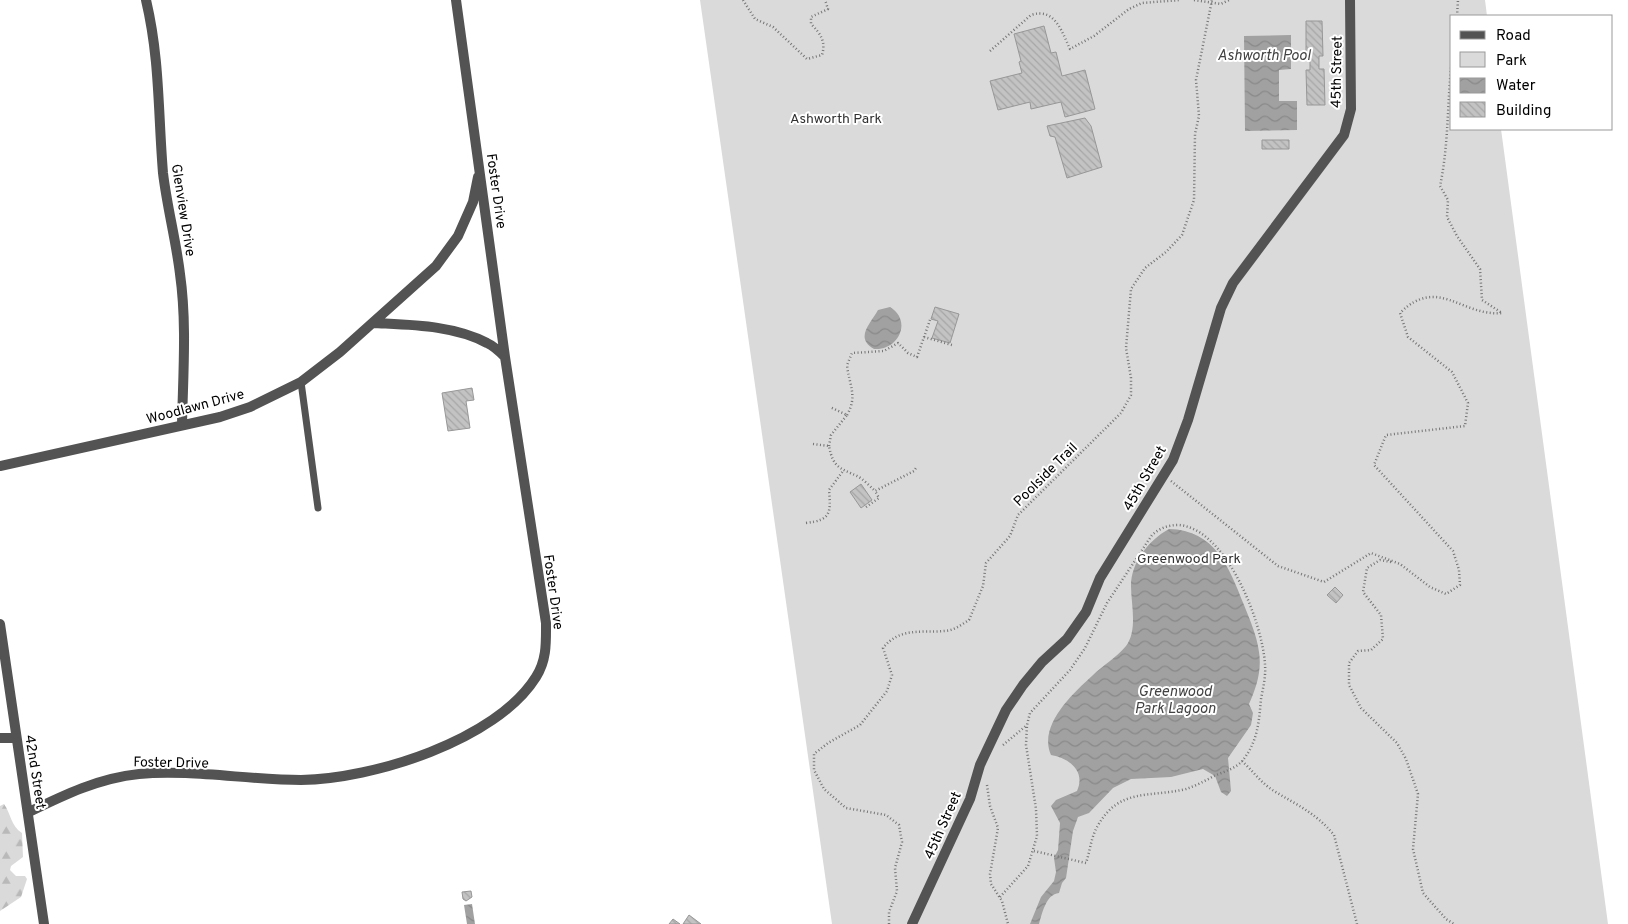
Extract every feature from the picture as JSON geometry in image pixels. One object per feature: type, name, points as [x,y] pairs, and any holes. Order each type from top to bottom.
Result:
[{"type":"street","name":"Glenview Drive","points":[[146,0],[153,29],[158,74],[164,175],[183,302],[182,425]]},
{"type":"street","name":"Foster Drive","points":[[29,812],[99,781],[127,776],[176,774],[302,780],[378,769],[414,758],[464,737],[487,723],[528,689],[537,676],[547,646],[546,623],[505,356],[456,0]]},
{"type":"street","name":"45th Street","points":[[912,924],[970,799],[983,758],[1006,710],[1023,685],[1042,662],[1067,639],[1086,612],[1100,578],[1173,460],[1188,420],[1221,308],[1233,283],[1344,135],[1351,109],[1350,0]]},
{"type":"street","name":"Woodlawn Drive","points":[[0,466],[182,425],[250,407],[301,382],[373,323],[436,266],[458,236],[473,202],[480,169]]},
{"type":"street","points":[[373,323],[437,328],[463,334],[488,343],[505,356]]},
{"type":"street","name":"42nd Street","points":[[0,624],[44,924]]},
{"type":"street","points":[[0,738],[16,738]]},
{"type":"lane","points":[[301,382],[318,508]]},
{"type":"path","points":[[743,0],[755,19],[773,27],[807,59],[822,55],[825,47],[820,32],[811,24],[811,17],[828,9],[825,0]]},
{"type":"path","points":[[990,52],[1031,15],[1037,13],[1050,16],[1058,22],[1070,49],[1094,36],[1129,9],[1142,3],[1180,0]]},
{"type":"path","points":[[1194,0],[1221,4],[1229,0]]},
{"type":"path","points":[[1456,15],[1458,0]]},
{"type":"path","name":"Poolside Trail","points":[[889,924],[889,912],[897,891],[895,868],[902,842],[899,825],[886,815],[846,808],[824,789],[814,770],[814,754],[828,743],[860,725],[887,692],[892,675],[883,648],[890,640],[908,632],[945,632],[969,620],[983,586],[986,563],[1010,536],[1018,515],[1121,413],[1128,401],[1131,395],[1131,378],[1126,348],[1131,289],[1145,268],[1166,252],[1182,235],[1194,200],[1195,134],[1199,116],[1196,80],[1212,2]]},
{"type":"path","points":[[1164,476],[1278,566],[1324,582],[1371,553],[1400,564],[1430,587],[1446,594],[1460,585],[1459,570],[1454,551],[1374,464],[1386,435],[1465,426],[1468,402],[1452,372],[1408,337],[1400,313],[1412,301],[1432,296],[1458,302],[1487,314],[1502,313],[1482,300],[1480,269],[1457,236],[1447,217],[1448,200],[1440,186],[1445,165],[1450,77]]},
{"type":"path","points":[[866,508],[878,498],[875,491],[856,475],[843,471],[833,460],[830,446],[831,435],[847,415],[854,402],[847,365],[852,353],[884,351],[898,344],[908,353],[917,357],[930,320]]},
{"type":"path","points":[[924,337],[952,345]]},
{"type":"path","points":[[830,407],[847,415]]},
{"type":"path","points":[[813,444],[830,446]]},
{"type":"path","points":[[875,491],[914,471],[916,468]]},
{"type":"path","points":[[806,523],[822,520],[829,514],[831,506],[829,490],[843,471]]},
{"type":"path","points":[[1000,897],[1028,866],[1037,836],[1036,809],[1026,745],[1030,713],[1070,670],[1085,648],[1107,603],[1152,535],[1160,528],[1173,525],[1192,526],[1219,548],[1232,567],[1246,598],[1263,652],[1265,665],[1260,719],[1256,738],[1242,761],[1207,780],[1187,788],[1146,793],[1125,799],[1108,809],[1096,828],[1086,863],[1034,851]]},
{"type":"path","points":[[1400,564],[1380,560],[1367,568],[1363,592],[1381,615],[1383,639],[1371,650],[1358,651],[1349,663],[1349,685],[1361,708],[1397,743],[1406,759],[1418,794],[1413,849],[1423,893],[1446,919],[1454,924]]},
{"type":"path","points":[[999,752],[1003,745],[1027,725]]},
{"type":"path","points":[[1242,761],[1273,791],[1301,806],[1326,826],[1334,836],[1357,924]]},
{"type":"path","points":[[987,784],[990,806],[998,828],[990,874],[991,884],[1000,897],[1008,924]]},
{"type":"green space","name":"Greenwood Park","points":[[700,0],[1485,0],[1487,15],[1450,15],[1450,130],[1501,130],[1608,924],[832,924]]},
{"type":"green space","points":[[4,804],[13,823],[22,833],[23,857],[11,866],[10,870],[16,876],[25,876],[27,879],[21,897],[0,911],[0,806]]},
{"type":"water","name":"Ashworth Pool","points":[[1291,35],[1291,69],[1279,70],[1279,101],[1297,101],[1297,130],[1245,131],[1244,36]]},
{"type":"water","points":[[890,307],[901,320],[900,334],[890,345],[874,349],[865,340],[866,330],[878,310]]},
{"type":"water","name":"Greenwood Park Lagoon","points":[[1169,529],[1185,531],[1198,536],[1209,543],[1218,553],[1232,577],[1257,640],[1260,666],[1256,686],[1249,704],[1253,713],[1251,725],[1228,758],[1231,791],[1227,796],[1221,792],[1215,776],[1203,769],[1171,777],[1131,779],[1113,788],[1089,813],[1078,817],[1073,831],[1066,878],[1062,883],[1059,893],[1055,894],[1048,901],[1039,924],[1030,924],[1041,897],[1054,881],[1056,872],[1054,858],[1058,850],[1060,823],[1051,806],[1056,800],[1077,791],[1079,784],[1077,772],[1070,762],[1051,755],[1048,744],[1049,733],[1059,711],[1067,701],[1084,683],[1118,654],[1130,640],[1133,625],[1131,586],[1134,569],[1148,546]]},
{"type":"water","points":[[472,904],[475,924],[467,924],[464,905]]},
{"type":"building","points":[[1306,21],[1322,21],[1323,56],[1319,56],[1319,69],[1324,69],[1325,105],[1307,105],[1306,70],[1310,70],[1310,56],[1306,56]]},
{"type":"building","points":[[1044,26],[1051,53],[1056,52],[1062,76],[1085,70],[1095,109],[1065,117],[1061,102],[1031,109],[1030,102],[998,110],[990,81],[1022,73],[1014,34]]},
{"type":"building","points":[[1085,118],[1091,126],[1102,167],[1067,178],[1055,137],[1050,136],[1047,126]]},
{"type":"building","points":[[1262,140],[1289,140],[1289,149],[1262,149]]},
{"type":"building","points":[[935,307],[959,314],[950,343],[932,338],[938,321],[931,319]]},
{"type":"building","points":[[472,388],[474,400],[466,401],[470,428],[448,431],[442,393]]},
{"type":"building","points":[[861,484],[872,500],[861,508],[850,492]]},
{"type":"building","points":[[1335,587],[1343,595],[1336,603],[1327,595]]},
{"type":"building","points":[[471,891],[472,897],[466,901],[463,899],[462,892]]},
{"type":"building","points":[[689,915],[701,924],[683,924]]},
{"type":"building","points":[[673,919],[680,924],[669,924]]},
{"type":"park label","name":"Ashworth Park","points":[[836,118]]}]
